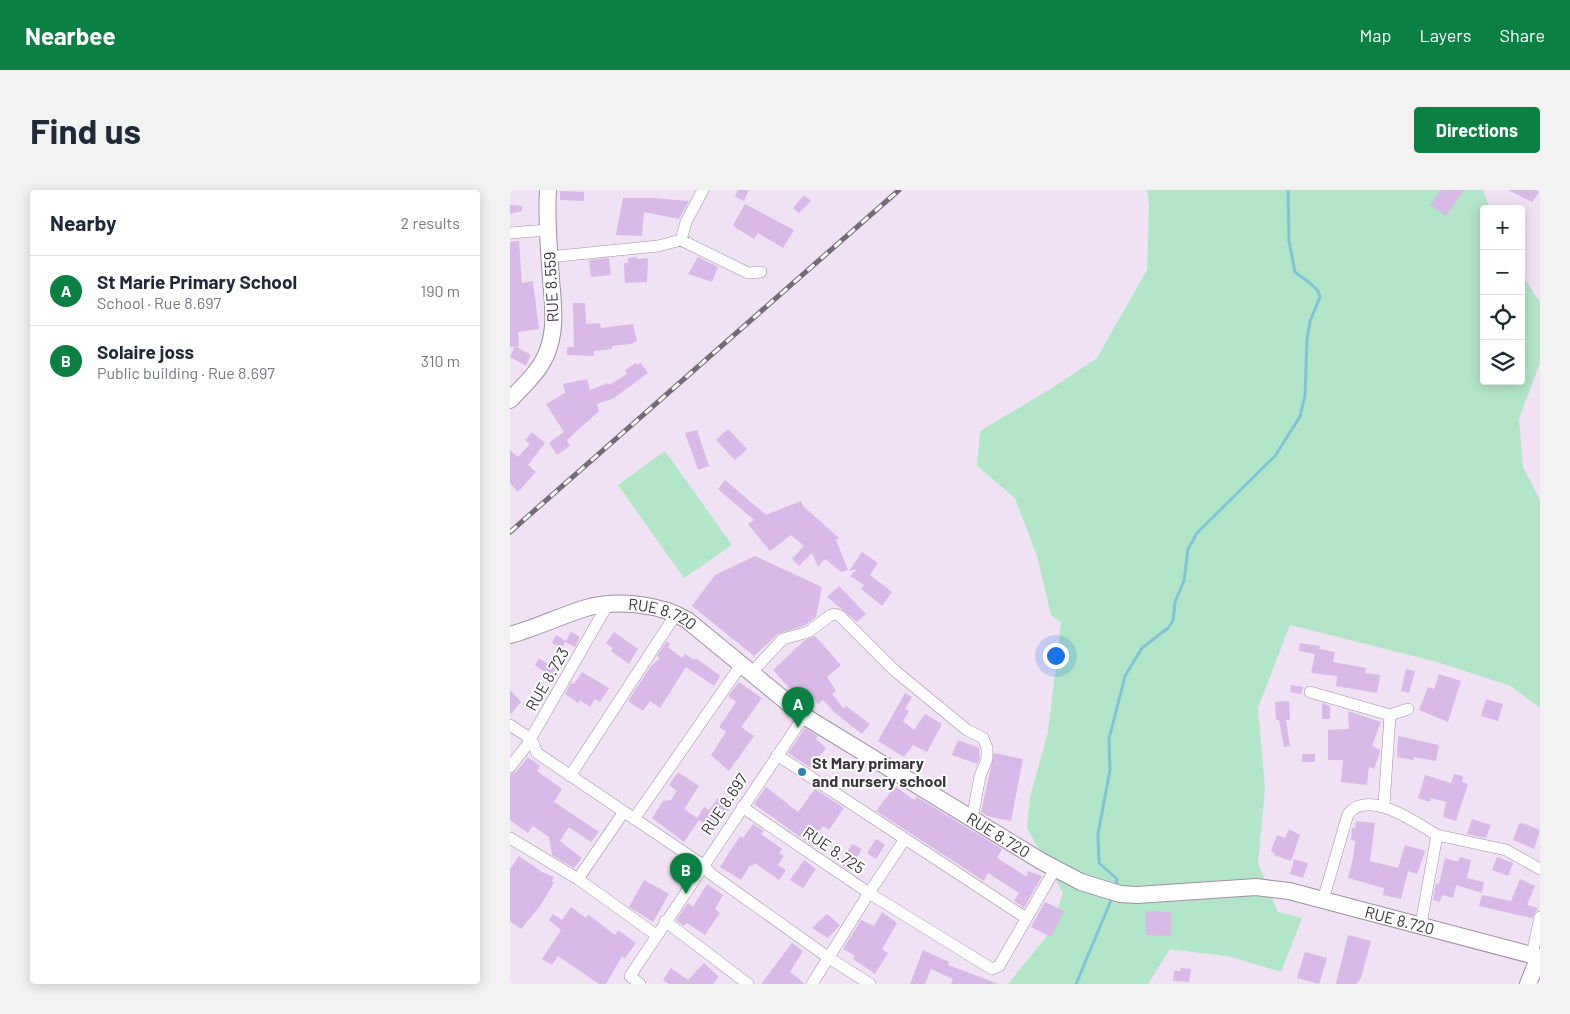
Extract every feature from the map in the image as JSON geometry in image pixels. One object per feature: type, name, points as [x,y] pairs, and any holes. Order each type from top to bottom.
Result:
[{"type":"main road","name":"RUE 8.559","points":[[510,400],[531,379],[546,356],[552,338],[554,308],[549,257],[548,190]]},
{"type":"main road","name":"RUE 8.720","points":[[510,635],[585,608],[608,604],[647,606],[676,614],[804,716],[1055,869],[1114,893],[1137,895],[1256,887],[1272,888],[1420,924],[1536,956]]},
{"type":"main road","points":[[1528,984],[1536,956]]},
{"type":"street","points":[[681,240],[686,222],[703,190]]},
{"type":"street","points":[[510,233],[548,230]]},
{"type":"street","points":[[549,257],[658,246],[681,240],[748,273],[761,272]]},
{"type":"street","name":"RUE 8.723","points":[[510,767],[531,739],[608,604]]},
{"type":"street","points":[[570,776],[676,614]]},
{"type":"street","points":[[634,819],[746,669],[783,640],[808,632],[830,615],[835,614],[840,616],[894,670],[966,730],[984,738],[987,748],[986,759],[980,776],[972,819]]},
{"type":"street","points":[[1310,692],[1390,715],[1408,708]]},
{"type":"street","points":[[1384,805],[1390,715]]},
{"type":"street","name":"RUE 8.697","points":[[640,984],[627,980],[804,716]]},
{"type":"street","points":[[510,725],[531,739],[537,753],[623,813],[703,865],[711,874],[829,958],[870,984]]},
{"type":"street","points":[[778,755],[1026,918]]},
{"type":"street","points":[[1323,900],[1348,814],[1358,806],[1384,805],[1437,836],[1506,850],[1540,869]]},
{"type":"street","name":"RUE 8.725","points":[[742,808],[869,893],[812,984]]},
{"type":"street","points":[[578,879],[623,813]]},
{"type":"street","points":[[1420,924],[1437,836]]},
{"type":"street","points":[[510,838],[578,879],[656,935]]},
{"type":"street","points":[[905,839],[869,893],[992,969],[999,966],[1055,869]]},
{"type":"street","points":[[1536,956],[1540,918]]},
{"type":"street","points":[[665,921],[748,984]]},
{"type":"green space","points":[[1147,190],[1483,190],[1489,205],[1480,205],[1480,385],[1525,385],[1525,279],[1540,302],[1540,363],[1519,419],[1523,467],[1540,500],[1540,708],[1511,686],[1437,662],[1290,625],[1258,708],[1265,789],[1258,863],[1278,912],[1302,918],[1281,972],[1232,957],[1170,949],[1148,984],[1008,984],[1050,932],[1063,893],[1027,828],[1030,797],[1048,732],[1061,622],[1051,615],[1037,556],[1015,498],[977,466],[980,431],[1052,388],[1097,358],[1147,270],[1149,204]]},
{"type":"green space","points":[[665,451],[732,545],[684,578],[618,485]]},
{"type":"building","points":[[738,190],[749,190],[744,201],[735,196]]},
{"type":"building","points":[[1441,190],[1464,190],[1446,216],[1430,205]]},
{"type":"building","points":[[1508,190],[1540,190],[1540,191],[1532,202]]},
{"type":"building","points":[[560,191],[584,192],[584,201],[560,200]]},
{"type":"building","points":[[804,195],[811,201],[799,213],[793,208]]},
{"type":"building","points":[[623,198],[689,201],[679,219],[644,212],[642,236],[616,235]]},
{"type":"building","points":[[745,204],[794,230],[783,248],[758,233],[754,239],[733,225]]},
{"type":"building","points":[[510,205],[522,206],[522,211],[510,214]]},
{"type":"building","points":[[519,241],[522,283],[533,281],[539,329],[518,332],[519,346],[510,347],[510,242]]},
{"type":"building","points":[[637,257],[637,259],[648,258],[647,282],[625,283],[624,263],[628,263],[628,258]]},
{"type":"building","points":[[698,257],[718,267],[712,282],[688,274]]},
{"type":"building","points":[[609,258],[611,275],[591,277],[589,260]]},
{"type":"building","points":[[573,303],[585,303],[586,324],[600,323],[601,328],[633,324],[637,341],[630,344],[612,346],[612,349],[594,351],[594,356],[567,355],[567,347],[574,347]]},
{"type":"building","points":[[515,346],[531,355],[526,366],[510,357]]},
{"type":"building","points":[[636,363],[637,365],[641,363],[648,373],[614,398],[597,404],[599,411],[567,440],[570,446],[557,455],[549,443],[564,432],[546,404],[565,393],[563,384],[587,379],[590,390],[608,383],[609,385],[627,374],[625,370]]},
{"type":"building","points":[[728,429],[747,449],[735,460],[716,440]]},
{"type":"building","points":[[697,430],[709,466],[698,470],[685,433]]},
{"type":"building","points":[[532,432],[545,443],[528,465],[536,472],[518,492],[510,483],[510,450],[518,457],[530,444],[525,440]]},
{"type":"building","points":[[725,480],[766,515],[801,501],[803,506],[839,538],[836,540],[848,570],[841,572],[825,559],[818,567],[812,553],[799,566],[792,559],[804,546],[791,535],[770,551],[748,524],[754,520],[718,489]]},
{"type":"building","points":[[862,552],[878,563],[870,575],[892,592],[882,606],[861,589],[864,585],[850,576],[857,569],[849,571]]},
{"type":"building","points":[[755,556],[822,587],[816,617],[805,625],[778,634],[754,656],[692,606],[715,575]]},
{"type":"building","points":[[839,586],[866,614],[857,622],[827,597]]},
{"type":"building","points":[[571,632],[580,637],[575,647],[565,642],[562,648],[552,643],[556,635],[566,641]]},
{"type":"building","points":[[614,632],[638,649],[629,664],[611,651],[613,648],[606,643]]},
{"type":"building","points":[[815,636],[841,665],[827,677],[836,691],[832,694],[844,709],[846,706],[870,724],[862,734],[835,713],[823,700],[818,704],[810,692],[801,701],[773,670],[805,640]]},
{"type":"building","points":[[667,641],[670,644],[668,647],[682,658],[685,654],[694,660],[696,658],[720,676],[714,686],[686,667],[660,708],[650,701],[643,711],[628,701],[651,666],[660,658],[657,656]]},
{"type":"building","points":[[1300,643],[1320,646],[1319,649],[1335,652],[1333,662],[1366,668],[1365,673],[1380,675],[1377,693],[1336,686],[1337,676],[1311,673],[1315,654],[1299,651]]},
{"type":"building","points":[[539,658],[558,671],[553,678],[535,665]]},
{"type":"building","points":[[1406,669],[1415,671],[1409,693],[1401,691]]},
{"type":"building","points":[[582,672],[609,688],[600,702],[595,699],[590,707],[580,700],[578,703],[565,694],[571,683],[574,684]]},
{"type":"building","points":[[1439,674],[1461,681],[1448,722],[1419,710],[1428,687],[1434,689]]},
{"type":"building","points":[[739,682],[762,698],[741,727],[754,736],[729,771],[711,755],[726,732],[719,727],[736,702],[728,696]]},
{"type":"building","points":[[1291,685],[1303,687],[1301,694],[1290,692]]},
{"type":"building","points":[[510,690],[521,702],[510,715]]},
{"type":"building","points":[[905,693],[912,697],[905,709],[909,711],[903,721],[914,730],[925,714],[942,724],[927,752],[913,745],[904,757],[878,741]]},
{"type":"building","points":[[1486,699],[1503,704],[1498,721],[1481,716]]},
{"type":"building","points":[[1289,701],[1290,720],[1286,720],[1290,746],[1284,747],[1279,720],[1276,720],[1275,702]]},
{"type":"building","points":[[1322,703],[1330,706],[1330,719],[1322,719]]},
{"type":"building","points":[[1348,711],[1381,722],[1372,746],[1380,750],[1380,752],[1374,769],[1369,767],[1367,785],[1341,782],[1343,760],[1328,760],[1328,730],[1349,729]]},
{"type":"building","points":[[805,728],[818,736],[816,739],[826,748],[811,768],[788,753]]},
{"type":"building","points":[[1398,736],[1439,745],[1436,761],[1414,757],[1413,760],[1397,757]]},
{"type":"building","points":[[958,740],[979,748],[980,758],[977,764],[952,755]]},
{"type":"building","points":[[994,753],[1023,759],[1011,821],[987,816],[981,812]]},
{"type":"building","points":[[1302,754],[1315,754],[1315,762],[1302,762]]},
{"type":"building","points":[[528,757],[540,766],[537,771],[562,789],[554,802],[599,832],[591,842],[569,827],[560,841],[582,858],[574,868],[552,855],[549,837],[533,826],[528,833],[510,820],[510,774],[516,772]]},
{"type":"building","points":[[678,772],[699,786],[684,809],[697,818],[704,807],[709,810],[718,798],[731,807],[713,829],[699,820],[684,842],[652,818],[663,801],[671,800],[677,791],[669,785]]},
{"type":"building","points":[[1454,774],[1463,776],[1462,782],[1468,784],[1456,821],[1443,817],[1446,802],[1431,798],[1430,802],[1418,798],[1425,775],[1451,783]]},
{"type":"building","points":[[895,786],[914,800],[917,797],[1002,849],[997,858],[1027,877],[1028,871],[1042,876],[1024,908],[1014,901],[1019,893],[988,873],[984,881],[876,811]]},
{"type":"building","points":[[766,787],[798,812],[815,789],[844,808],[829,830],[823,826],[810,844],[754,804]]},
{"type":"building","points":[[1472,819],[1491,825],[1486,838],[1467,834]]},
{"type":"building","points":[[1356,821],[1375,823],[1370,861],[1398,868],[1405,845],[1425,851],[1417,874],[1408,871],[1401,899],[1383,895],[1384,888],[1348,878],[1355,841],[1351,840],[1352,828],[1355,828]]},
{"type":"building","points":[[1523,823],[1540,830],[1534,849],[1513,840],[1519,824]]},
{"type":"building","points":[[753,824],[764,831],[761,834],[782,849],[779,853],[784,856],[778,865],[786,870],[779,880],[755,863],[752,866],[750,865],[741,880],[720,867],[740,836],[743,838]]},
{"type":"building","points":[[1289,829],[1300,835],[1291,861],[1274,855],[1275,853],[1271,851],[1277,835],[1285,838]]},
{"type":"building","points":[[876,839],[885,845],[876,859],[867,853]]},
{"type":"building","points":[[852,844],[862,849],[849,871],[840,864]]},
{"type":"building","points":[[519,856],[542,872],[554,877],[552,881],[554,883],[540,906],[521,929],[510,921],[510,869]]},
{"type":"building","points":[[1460,857],[1471,860],[1467,878],[1484,882],[1482,893],[1456,885],[1453,898],[1442,895],[1440,902],[1433,900],[1436,883],[1439,884],[1445,858],[1458,862]]},
{"type":"building","points":[[1497,857],[1513,863],[1508,876],[1492,870]]},
{"type":"building","points":[[1294,859],[1308,863],[1303,878],[1290,874]]},
{"type":"building","points":[[804,860],[816,869],[803,888],[790,880]]},
{"type":"building","points":[[1520,879],[1535,886],[1527,905],[1538,908],[1532,918],[1479,906],[1482,895],[1511,901]]},
{"type":"building","points":[[644,880],[669,894],[653,922],[629,907]]},
{"type":"building","points":[[707,884],[723,895],[715,909],[720,913],[705,935],[687,923],[684,926],[676,920],[688,903],[693,907]]},
{"type":"building","points":[[1045,902],[1064,911],[1051,937],[1031,927]]},
{"type":"building","points":[[571,907],[586,918],[588,914],[615,935],[618,930],[636,943],[625,958],[622,956],[606,984],[599,984],[558,956],[552,965],[542,959],[561,930],[549,920],[553,914],[562,920]]},
{"type":"building","points":[[1146,911],[1171,912],[1171,936],[1146,935]]},
{"type":"building","points":[[882,912],[897,923],[882,949],[888,953],[875,974],[853,959],[855,956],[843,949],[861,920],[874,926]]},
{"type":"building","points":[[827,914],[840,925],[828,938],[812,928]]},
{"type":"building","points":[[1348,935],[1371,941],[1361,978],[1356,984],[1336,984]]},
{"type":"building","points":[[792,943],[803,951],[790,972],[805,984],[761,984]]},
{"type":"building","points":[[923,950],[949,962],[948,965],[999,984],[951,984],[953,979],[931,969],[925,984],[910,984]]},
{"type":"building","points":[[1305,952],[1327,958],[1319,984],[1297,978]]},
{"type":"building","points":[[704,963],[719,977],[713,984],[669,984],[663,980],[671,968],[688,980]]},
{"type":"building","points":[[1181,968],[1191,969],[1189,982],[1173,981],[1174,971],[1180,971]]},
{"type":"waterway","points":[[1116,887],[1117,879],[1099,863],[1098,834],[1110,770],[1109,739],[1125,676],[1142,648],[1168,628],[1173,621],[1175,602],[1184,581],[1188,549],[1197,533],[1275,456],[1301,415],[1305,396],[1307,340],[1310,321],[1320,297],[1318,291],[1295,272],[1289,241],[1288,190]]},
{"type":"waterway","points":[[1076,984],[1112,898]]},
{"type":"railway","points":[[510,532],[899,190]]},
{"type":"place","name":"St Marie Primary School","points":[[798,728]]},
{"type":"place","name":"St Mary primary and nursery school","points":[[802,772]]},
{"type":"place","name":"Solaire joss","points":[[686,894]]}]
